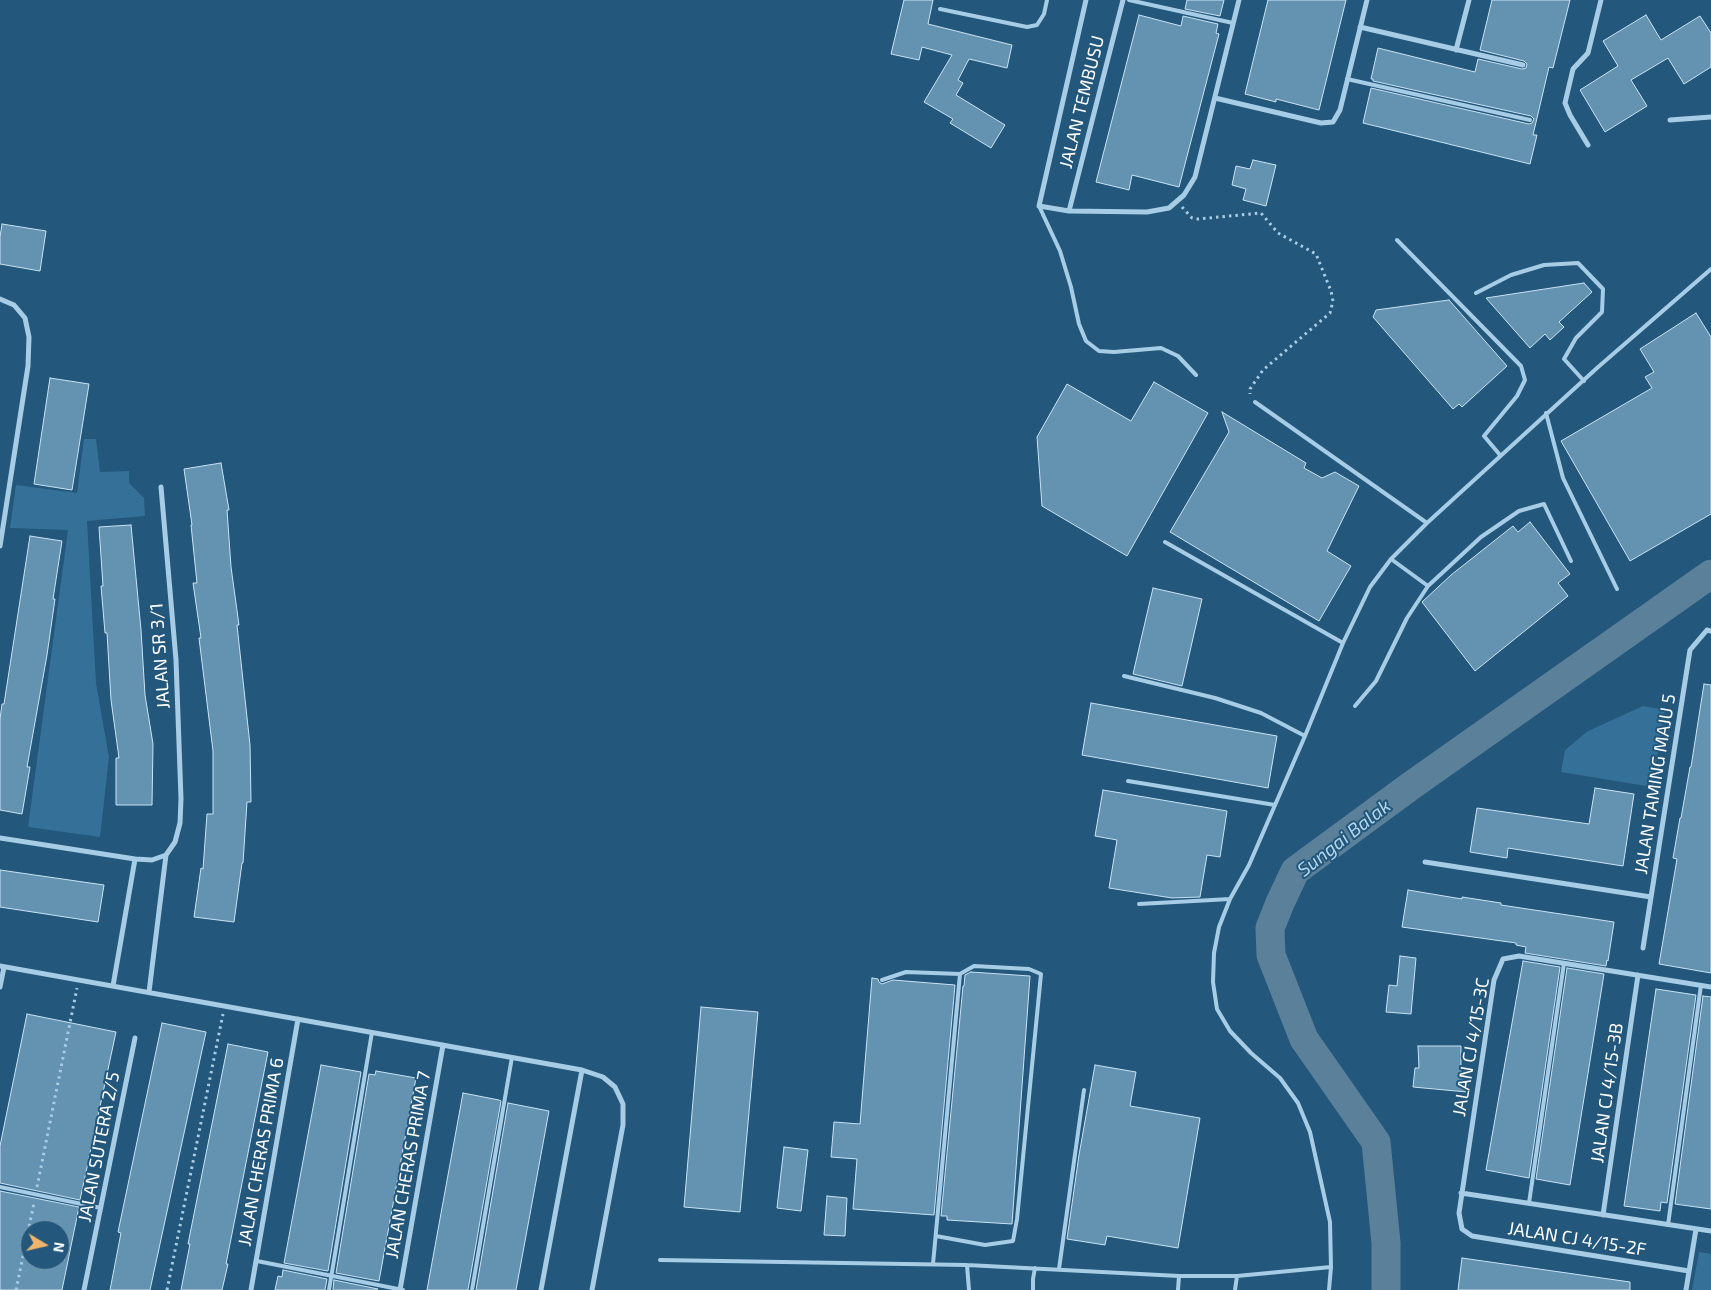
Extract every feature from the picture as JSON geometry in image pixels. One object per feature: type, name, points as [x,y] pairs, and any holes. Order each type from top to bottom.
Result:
[{"type":"street","points":[[1086,0],[1039,206],[1069,212],[1147,212],[1169,208],[1184,195],[1195,177],[1239,0]]},
{"type":"street","name":"JALAN TEMBUSU","points":[[1069,212],[1122,0]]},
{"type":"street","points":[[1215,98],[1321,123],[1332,122],[1340,110],[1367,0]]},
{"type":"street","points":[[1456,50],[1469,0]]},
{"type":"street","points":[[1588,145],[1565,103],[1573,69],[1588,53],[1601,0]]},
{"type":"street","points":[[1360,27],[1523,65]]},
{"type":"street","points":[[1670,120],[1711,118]]},
{"type":"street","points":[[0,299],[14,304],[25,318],[30,337],[28,366],[0,546]]},
{"type":"street","name":"JALAN SR 3/1","points":[[161,487],[176,660],[181,799],[180,823],[175,842],[166,855]]},
{"type":"street","name":"JALAN TAMING MAJU 5","points":[[1643,948],[1690,650],[1709,631]]},
{"type":"street","points":[[0,838],[135,859],[152,860],[166,855],[149,992]]},
{"type":"street","points":[[113,986],[135,859]]},
{"type":"street","points":[[1425,862],[1651,897]]},
{"type":"street","name":"JALAN CJ 4/15-3C","points":[[1462,1229],[1459,1213],[1461,1193],[1494,980],[1503,959],[1519,956],[1711,987]]},
{"type":"street","points":[[0,987],[2,967],[582,1070],[603,1076],[615,1087],[623,1104],[623,1125],[592,1290]]},
{"type":"street","name":"JALAN CJ 4/15-3B","points":[[1603,1215],[1638,975]]},
{"type":"street","name":"JALAN CHERAS PRIMA 6","points":[[251,1290],[298,1019]]},
{"type":"street","name":"JALAN SUTERA 2/5","points":[[84,1290],[135,1038]]},
{"type":"street","name":"JALAN CHERAS PRIMA 7","points":[[401,1290],[443,1045]]},
{"type":"street","points":[[541,1290],[582,1070]]},
{"type":"street","points":[[1461,1193],[1711,1231]]},
{"type":"street","name":"JALAN CJ 4/15-2F","points":[[1462,1229],[1472,1236],[1689,1271]]},
{"type":"street","points":[[1686,1290],[1696,1229]]},
{"type":"lane","points":[[940,9],[1027,27],[1037,25],[1044,14],[1047,0]]},
{"type":"lane","points":[[1129,0],[1233,23]]},
{"type":"lane","points":[[1347,79],[1530,120]]},
{"type":"lane","points":[[1039,206],[1060,251],[1071,287],[1079,324],[1086,340],[1099,351],[1114,352],[1161,348],[1178,356],[1196,375]]},
{"type":"lane","points":[[1397,240],[1520,366],[1525,380],[1517,396],[1484,436],[1500,455]]},
{"type":"lane","points":[[1476,293],[1511,276],[1544,265],[1578,263],[1603,289],[1602,312],[1576,338],[1564,359],[1584,381]]},
{"type":"lane","points":[[1329,1290],[1331,1267],[1330,1222],[1310,1132],[1298,1103],[1280,1078],[1230,1031],[1217,1009],[1213,982],[1214,953],[1219,927],[1230,899],[1249,865],[1343,643],[1370,587],[1391,559],[1427,523],[1500,455],[1711,269]]},
{"type":"lane","points":[[1255,402],[1427,523]]},
{"type":"lane","points":[[1546,414],[1562,478],[1617,589]]},
{"type":"lane","points":[[1355,706],[1376,681],[1407,618],[1428,586],[1481,537],[1511,516],[1519,511],[1544,504],[1571,561]]},
{"type":"lane","points":[[1165,542],[1343,643]]},
{"type":"lane","points":[[1391,559],[1428,586]]},
{"type":"lane","points":[[1124,676],[1215,698],[1260,713],[1305,736]]},
{"type":"lane","points":[[1128,781],[1275,805]]},
{"type":"lane","points":[[1139,904],[1230,899]]},
{"type":"lane","points":[[1529,1203],[1564,964]]},
{"type":"lane","points":[[882,980],[906,972],[960,974],[974,966],[1029,969],[1041,974],[1017,1219],[1013,1241],[985,1245],[936,1236]]},
{"type":"lane","points":[[934,1264],[960,974]]},
{"type":"lane","points":[[1668,1225],[1701,985]]},
{"type":"lane","points":[[329,1290],[372,1032]]},
{"type":"lane","points":[[472,1290],[512,1058]]},
{"type":"lane","points":[[1059,1269],[1084,1090]]},
{"type":"lane","points":[[0,1187],[101,1208]]},
{"type":"lane","points":[[660,1260],[967,1264],[1179,1276],[1237,1276],[1331,1267]]},
{"type":"lane","points":[[257,1261],[401,1290]]},
{"type":"lane","points":[[967,1264],[969,1290]]},
{"type":"lane","points":[[1033,1290],[1035,1268]]},
{"type":"lane","points":[[1178,1290],[1179,1276]]},
{"type":"lane","points":[[1235,1290],[1237,1276]]},
{"type":"path","points":[[1177,201],[1186,213],[1192,218],[1198,219],[1261,213],[1278,233],[1316,254],[1331,291],[1333,301],[1330,313],[1262,370],[1250,388],[1250,397],[1255,402]]},
{"type":"path","points":[[16,1290],[79,980]]},
{"type":"path","points":[[167,1290],[225,1006]]},
{"type":"shaded area","points":[[84,439],[96,439],[100,472],[129,471],[129,483],[144,498],[145,516],[87,521],[96,683],[109,757],[100,837],[28,827],[68,530],[10,528],[16,485],[77,493]]},
{"type":"shaded area","points":[[1643,706],[1665,710],[1652,787],[1561,772],[1565,750],[1588,731]]},
{"type":"shaded area","points":[[1699,1252],[1711,1254],[1711,1290],[1692,1290]]},
{"type":"building","points":[[904,0],[933,0],[928,24],[1012,45],[1007,68],[969,59],[958,80],[963,83],[956,95],[1005,125],[991,148],[950,123],[953,119],[924,102],[952,55],[922,47],[919,60],[891,54]]},
{"type":"building","points":[[1187,0],[1224,0],[1220,16],[1185,9]]},
{"type":"building","points":[[1268,0],[1346,0],[1319,110],[1276,99],[1276,102],[1245,94]]},
{"type":"building","points":[[1492,0],[1570,0],[1553,68],[1549,67],[1533,135],[1537,135],[1530,164],[1363,123],[1371,88],[1529,124],[1532,123],[1534,119],[1531,116],[1371,79],[1378,48],[1475,72],[1478,59],[1522,69],[1526,68],[1527,64],[1524,61],[1480,50]]},
{"type":"building","points":[[1139,15],[1181,26],[1183,16],[1218,24],[1216,33],[1219,34],[1179,187],[1132,175],[1129,190],[1096,182]]},
{"type":"building","points":[[1646,15],[1661,40],[1700,16],[1711,33],[1711,67],[1684,84],[1668,58],[1631,80],[1647,106],[1605,132],[1580,90],[1618,66],[1603,41]]},
{"type":"building","points":[[1253,160],[1276,165],[1266,206],[1243,200],[1246,189],[1232,185],[1236,166],[1250,169]]},
{"type":"building","points":[[2,224],[46,231],[40,271],[0,264]]},
{"type":"building","points":[[1584,283],[1592,292],[1559,322],[1564,327],[1550,340],[1545,334],[1530,348],[1486,298]]},
{"type":"building","points":[[1449,300],[1507,366],[1462,407],[1459,404],[1453,409],[1373,317],[1376,310]]},
{"type":"building","points":[[1696,313],[1711,337],[1711,514],[1630,561],[1561,441],[1652,388],[1645,377],[1654,372],[1640,349]]},
{"type":"building","points":[[50,378],[89,384],[72,490],[34,484]]},
{"type":"building","points":[[1154,382],[1208,413],[1127,556],[1042,506],[1037,437],[1067,384],[1131,421]]},
{"type":"building","points":[[1222,412],[1306,463],[1304,468],[1322,478],[1335,472],[1359,486],[1327,551],[1351,566],[1319,621],[1170,532],[1229,432]]},
{"type":"building","points":[[221,463],[229,510],[227,510],[231,567],[239,625],[237,625],[250,745],[251,802],[247,802],[243,863],[234,922],[194,917],[201,868],[203,869],[207,814],[213,814],[213,751],[193,583],[197,583],[192,525],[184,469]]},
{"type":"building","points":[[1530,522],[1570,574],[1558,583],[1568,596],[1475,671],[1422,602],[1451,575],[1513,526],[1518,532]]},
{"type":"building","points":[[131,525],[145,695],[153,744],[152,805],[116,805],[116,758],[119,758],[111,700],[107,633],[105,633],[99,527]]},
{"type":"building","points":[[30,536],[62,541],[47,655],[27,767],[30,767],[22,814],[0,810],[0,719],[2,704],[4,704]]},
{"type":"building","points":[[1153,588],[1202,599],[1182,686],[1133,674]]},
{"type":"building","points":[[1704,684],[1711,685],[1711,973],[1659,964],[1677,859],[1673,858],[1691,767]]},
{"type":"building","points":[[1091,703],[1277,736],[1268,788],[1082,755]]},
{"type":"building","points":[[1595,788],[1634,794],[1623,866],[1508,848],[1507,858],[1470,852],[1477,808],[1589,824]]},
{"type":"building","points":[[1103,790],[1227,811],[1220,857],[1207,855],[1200,897],[1172,898],[1109,888],[1117,840],[1095,836]]},
{"type":"building","points":[[0,870],[104,885],[98,922],[0,907]]},
{"type":"building","points":[[1408,890],[1614,922],[1608,961],[1606,966],[1525,953],[1526,947],[1516,945],[1516,943],[1402,927]]},
{"type":"building","points":[[1400,956],[1416,958],[1411,1014],[1386,1012],[1389,985],[1397,986]]},
{"type":"building","points":[[1523,961],[1560,967],[1529,1178],[1486,1170]]},
{"type":"building","points":[[1567,968],[1604,974],[1570,1185],[1536,1179]]},
{"type":"building","points":[[971,972],[1030,976],[1012,1224],[947,1220],[947,1216],[941,1216],[963,986],[965,975]]},
{"type":"building","points":[[872,978],[878,979],[882,984],[893,980],[955,985],[934,1215],[853,1209],[857,1159],[831,1157],[834,1122],[860,1124]]},
{"type":"building","points":[[1656,989],[1696,995],[1667,1203],[1661,1202],[1660,1211],[1624,1206]]},
{"type":"building","points":[[1703,996],[1711,997],[1711,1209],[1675,1204]]},
{"type":"building","points":[[701,1007],[758,1012],[740,1212],[684,1207]]},
{"type":"building","points":[[27,1014],[116,1032],[80,1200],[0,1183],[0,1146]]},
{"type":"building","points":[[162,1023],[206,1032],[150,1290],[110,1290],[121,1233],[118,1232]]},
{"type":"building","points":[[228,1044],[268,1052],[226,1264],[228,1264],[222,1290],[181,1290],[190,1244],[188,1244]]},
{"type":"building","points":[[1418,1046],[1461,1046],[1461,1072],[1469,1073],[1467,1092],[1413,1087],[1415,1068],[1419,1068]]},
{"type":"building","points":[[321,1065],[361,1072],[328,1271],[284,1263]]},
{"type":"building","points":[[1095,1065],[1136,1072],[1130,1106],[1200,1118],[1178,1248],[1107,1236],[1105,1245],[1067,1239]]},
{"type":"building","points":[[376,1071],[416,1078],[379,1281],[336,1273],[369,1074],[375,1075]]},
{"type":"building","points":[[463,1093],[501,1101],[468,1290],[427,1290]]},
{"type":"building","points":[[508,1103],[549,1111],[516,1290],[476,1290]]},
{"type":"building","points":[[784,1147],[808,1150],[801,1211],[777,1208]]},
{"type":"building","points":[[0,1191],[79,1207],[70,1251],[70,1220],[20,1220],[20,1270],[66,1270],[62,1290],[0,1290]]},
{"type":"building","points":[[827,1196],[847,1198],[845,1236],[824,1235]]},
{"type":"building","points":[[1462,1258],[1630,1282],[1630,1290],[1458,1290]]},
{"type":"building","points":[[283,1270],[327,1279],[325,1290],[275,1290],[278,1276],[282,1277]]},
{"type":"building","points":[[334,1280],[378,1289],[333,1290]]},
{"type":"waterway","name":"Sungai Balak","points":[[1386,1290],[1386,1243],[1376,1142],[1304,1039],[1271,955],[1270,928],[1280,903],[1295,871],[1412,785],[1711,574]]}]
